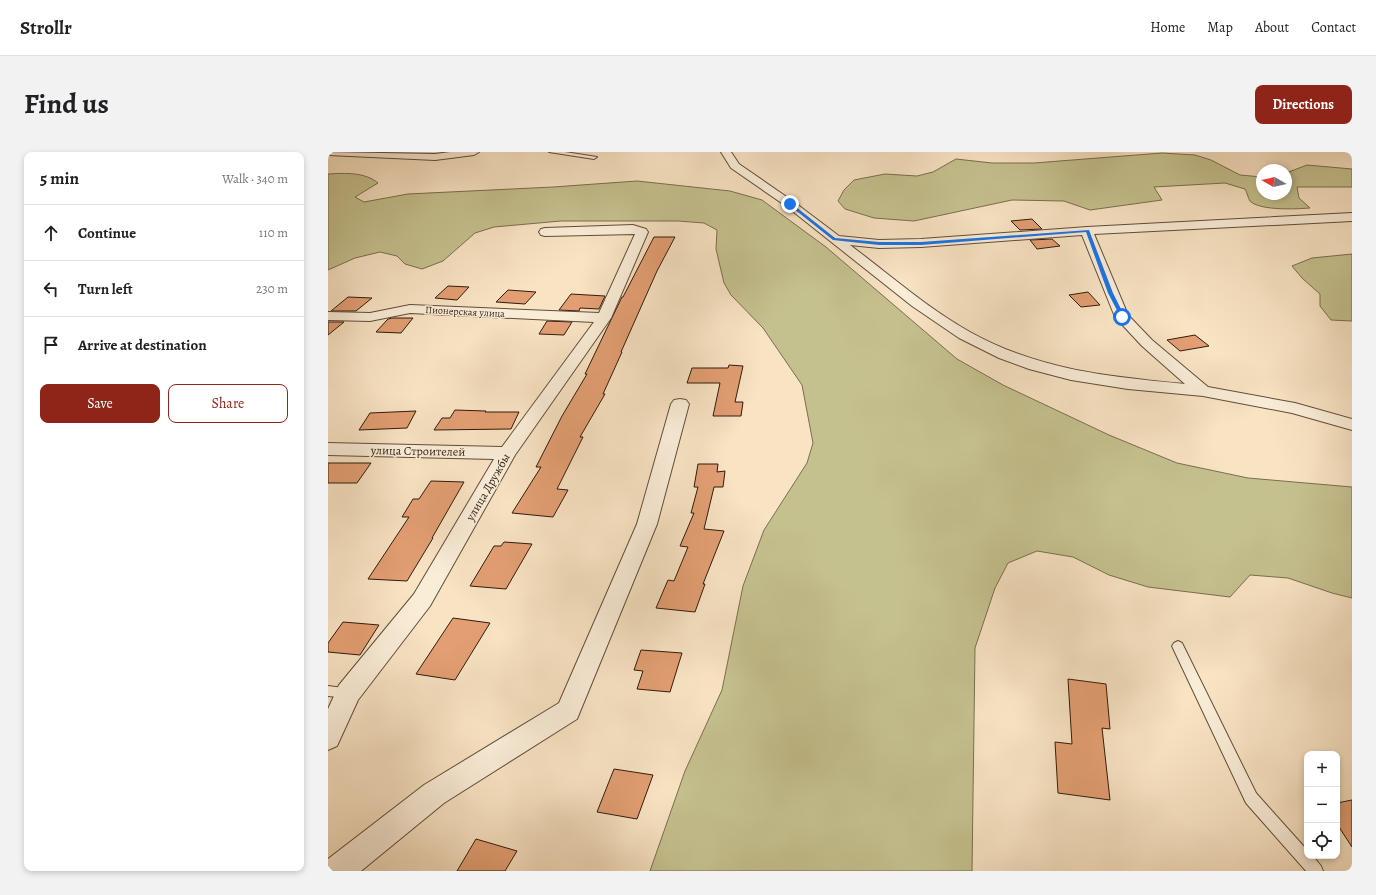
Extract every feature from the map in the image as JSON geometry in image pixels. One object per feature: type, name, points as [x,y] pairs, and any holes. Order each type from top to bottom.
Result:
[{"type":"street","points":[[328,152],[435,157],[474,152]]},
{"type":"street","points":[[726,152],[735,166],[790,204],[917,303],[958,331],[1005,355],[1035,366],[1071,375],[1128,384],[1203,391],[1295,408],[1352,425]]},
{"type":"street","points":[[834,239],[879,244],[921,243],[1087,231],[1352,217]]},
{"type":"street","name":"улица Дружбы","points":[[328,738],[348,693],[422,600],[507,452],[604,318],[642,232],[633,229],[545,232]]},
{"type":"street","points":[[1087,231],[1110,293],[1122,317],[1147,344],[1203,391]]},
{"type":"street","name":"Пионерская улица","points":[[328,316],[370,317],[410,309],[604,318]]},
{"type":"street","points":[[337,871],[434,794],[568,711],[647,524],[680,404]]},
{"type":"street","name":"улица Строителей","points":[[328,450],[507,452]]},
{"type":"lane","points":[[552,152],[594,157]]},
{"type":"lane","points":[[1178,646],[1252,798],[1316,871]]},
{"type":"lane","points":[[328,691],[348,693]]},
{"type":"shaded area","points":[[1162,153],[1195,155],[1211,160],[1240,175],[1256,176],[1256,200],[1292,200],[1292,171],[1307,165],[1352,169],[1352,187],[1297,187],[1299,198],[1310,208],[1279,209],[1255,204],[1250,201],[1245,189],[1225,183],[1154,187],[1162,200],[1090,210],[1064,201],[1012,200],[914,221],[874,218],[845,209],[838,201],[844,190],[854,180],[885,174],[917,176],[933,172],[956,159],[992,163],[1034,163]]},
{"type":"shaded area","points":[[328,174],[361,175],[373,179],[378,183],[355,197],[364,202],[408,194],[553,187],[637,181],[730,191],[762,200],[826,247],[957,359],[1003,385],[1109,435],[1177,463],[1248,478],[1352,487],[1352,598],[1288,578],[1250,575],[1230,597],[1148,587],[1109,575],[1073,557],[1037,551],[1008,563],[995,588],[975,648],[972,871],[650,871],[685,771],[722,690],[743,586],[764,530],[807,463],[813,443],[802,385],[763,328],[731,295],[724,283],[716,249],[717,230],[704,223],[678,221],[561,221],[494,227],[475,233],[443,261],[422,269],[405,264],[397,256],[380,252],[355,258],[328,270]]},
{"type":"shaded area","points":[[1352,254],[1352,321],[1331,320],[1320,306],[1320,294],[1302,278],[1292,266],[1312,258]]},
{"type":"building","points":[[1032,219],[1042,229],[1020,230],[1011,221]]},
{"type":"building","points":[[654,237],[675,237],[657,271],[603,394],[605,394],[580,437],[583,437],[557,489],[568,490],[553,517],[512,513],[541,467],[536,467],[562,416],[587,374],[585,374],[622,297]]},
{"type":"building","points":[[1052,239],[1060,246],[1037,249],[1030,240]]},
{"type":"building","points":[[448,286],[469,287],[457,300],[435,298]]},
{"type":"building","points":[[508,290],[536,292],[525,304],[496,302]]},
{"type":"building","points":[[1088,292],[1100,305],[1081,307],[1069,295]]},
{"type":"building","points":[[571,294],[605,296],[599,309],[580,308],[579,311],[559,310]]},
{"type":"building","points":[[348,297],[372,298],[356,311],[331,311]]},
{"type":"building","points":[[413,318],[401,333],[376,332],[388,319]]},
{"type":"building","points":[[547,321],[572,322],[564,335],[539,334]]},
{"type":"building","points":[[328,322],[344,322],[328,335]]},
{"type":"building","points":[[1195,335],[1209,346],[1180,351],[1167,340]]},
{"type":"building","points":[[729,365],[743,366],[735,402],[743,402],[741,416],[713,416],[720,383],[687,383],[692,368],[728,368]]},
{"type":"building","points":[[455,410],[519,412],[511,429],[434,430],[442,418],[450,418]]},
{"type":"building","points":[[416,411],[407,428],[359,430],[370,413]]},
{"type":"building","points":[[328,463],[371,463],[357,483],[328,483]]},
{"type":"building","points":[[698,464],[718,464],[717,472],[725,471],[723,487],[714,487],[704,529],[724,531],[703,584],[705,584],[695,612],[656,608],[668,580],[674,581],[688,547],[680,546],[694,513],[691,513],[698,487],[694,487]]},
{"type":"building","points":[[431,481],[464,482],[407,581],[368,579],[409,517],[402,517],[413,499],[419,499]]},
{"type":"building","points":[[504,542],[532,544],[506,589],[470,586],[494,546],[501,546]]},
{"type":"building","points":[[453,618],[490,623],[455,680],[416,674]]},
{"type":"building","points":[[343,622],[379,625],[360,655],[328,652],[328,643]]},
{"type":"building","points":[[641,650],[682,653],[670,692],[637,689],[643,671],[634,670]]},
{"type":"building","points":[[1068,679],[1106,684],[1110,729],[1102,728],[1110,800],[1058,793],[1055,742],[1072,744]]},
{"type":"building","points":[[614,769],[653,775],[637,819],[597,812]]},
{"type":"building","points":[[1352,800],[1352,847],[1340,829],[1340,802]]},
{"type":"building","points":[[476,839],[517,851],[505,871],[457,871]]},
{"type":"route","points":[[790,204],[834,239],[879,244],[921,243],[1087,231],[1110,293],[1122,317]]}]
